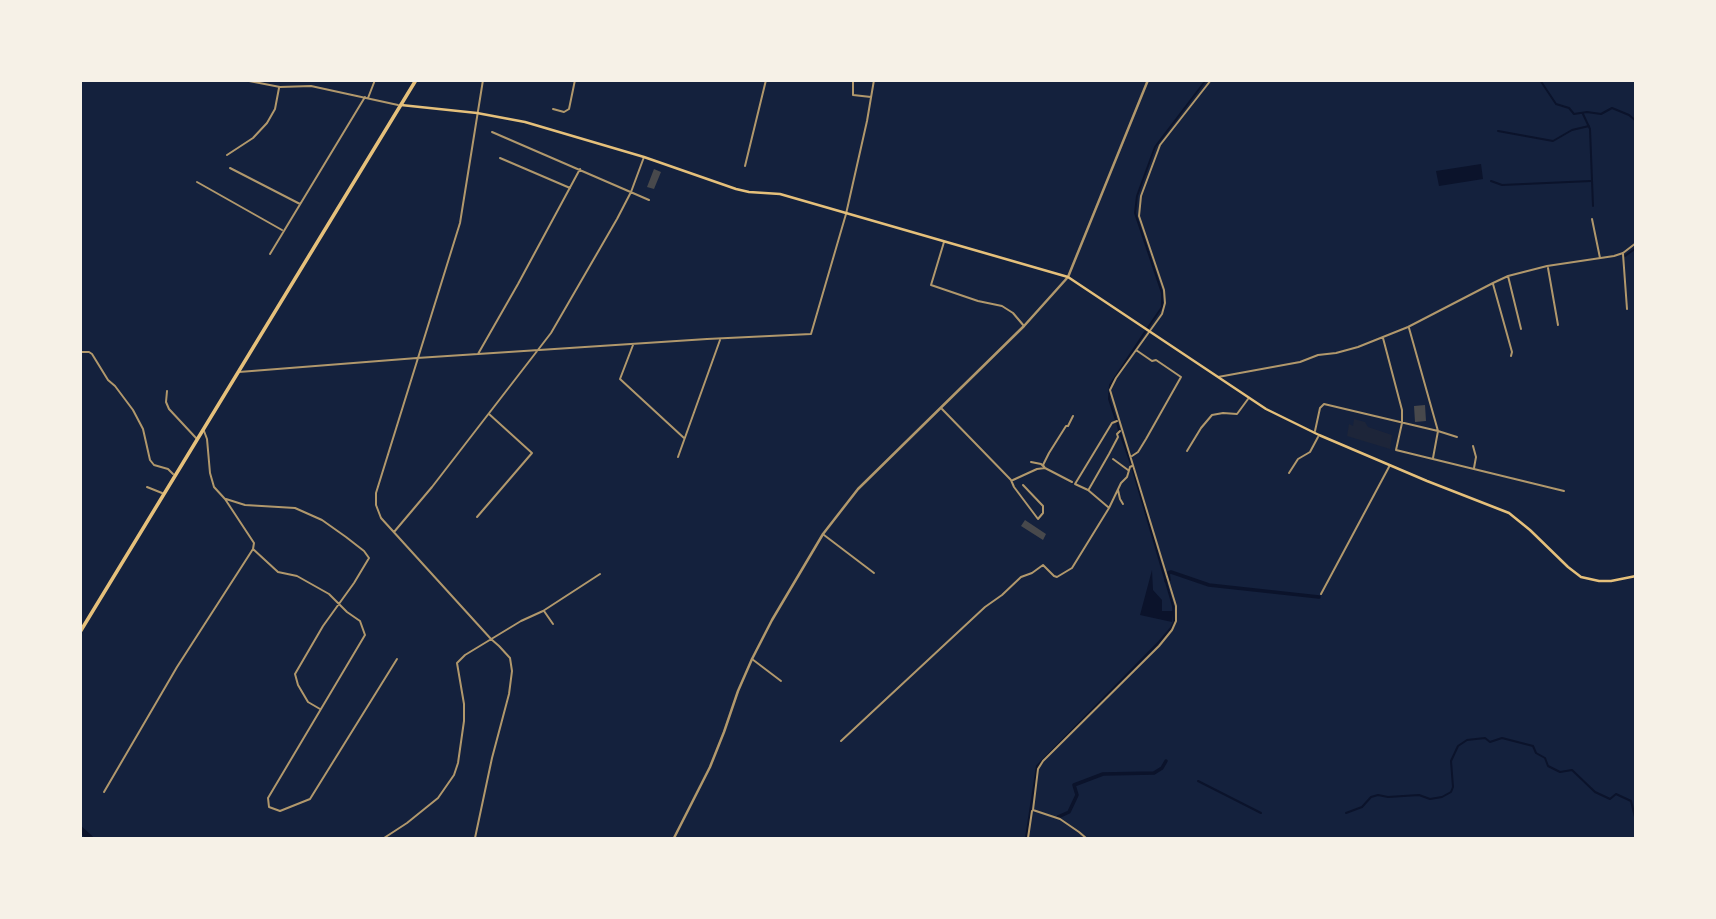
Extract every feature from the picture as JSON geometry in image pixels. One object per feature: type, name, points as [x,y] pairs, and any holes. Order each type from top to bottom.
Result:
[{"type":"main road","points":[[80,632],[416,80]]},
{"type":"main road","points":[[401,106],[477,113],[524,122],[643,157],[736,189],[780,194],[1068,277],[1266,409],[1320,435],[1509,513],[1581,577],[1611,581],[1636,576]]},
{"type":"street","points":[[244,80],[280,87],[311,86],[401,106]]},
{"type":"street","points":[[270,254],[375,80]]},
{"type":"street","points":[[475,838],[509,694],[512,671],[510,658],[381,518],[376,505],[376,492],[460,223],[483,80]]},
{"type":"street","points":[[554,109],[564,112],[569,109],[576,80]]},
{"type":"street","points":[[745,166],[766,80]]},
{"type":"street","points":[[853,80],[853,94],[872,97]]},
{"type":"street","points":[[239,372],[417,358],[811,334],[846,214],[874,80]]},
{"type":"street","points":[[674,838],[713,758],[752,659],[823,534],[858,489],[1024,326],[1068,277],[1148,80]]},
{"type":"street","points":[[1028,838],[1038,769],[1043,761],[1159,646],[1176,621],[1176,606],[1110,390],[1166,303],[1139,216],[1142,196],[1160,145],[1211,80]]},
{"type":"street","points":[[227,155],[253,138],[267,123],[275,109],[280,87]]},
{"type":"street","points":[[492,132],[649,200]]},
{"type":"street","points":[[394,533],[551,333],[617,219],[643,157]]},
{"type":"street","points":[[500,158],[570,188]]},
{"type":"street","points":[[230,168],[301,204]]},
{"type":"street","points":[[478,354],[580,169]]},
{"type":"street","points":[[197,182],[283,230]]},
{"type":"street","points":[[1592,219],[1600,258]]},
{"type":"street","points":[[945,241],[932,285],[1002,306],[1013,313],[1024,326]]},
{"type":"street","points":[[1219,377],[1300,362],[1318,355],[1336,354],[1358,347],[1408,327],[1508,276],[1547,266],[1623,253],[1636,243]]},
{"type":"street","points":[[1623,253],[1627,309]]},
{"type":"street","points":[[1547,266],[1558,325]]},
{"type":"street","points":[[1508,276],[1521,329]]},
{"type":"street","points":[[1493,283],[1511,356]]},
{"type":"street","points":[[1408,327],[1438,431],[1432,459]]},
{"type":"street","points":[[1383,337],[1400,399],[1402,423],[1396,450],[1564,491]]},
{"type":"street","points":[[678,457],[721,338]]},
{"type":"street","points":[[634,344],[620,379],[684,439]]},
{"type":"street","points":[[1131,457],[1138,452],[1181,377],[1136,350]]},
{"type":"street","points":[[80,352],[92,354],[108,380],[133,410],[143,429],[150,460],[154,465],[168,469],[175,477]]},
{"type":"street","points":[[167,391],[166,402],[169,409],[198,440]]},
{"type":"street","points":[[1187,451],[1212,415],[1237,414],[1248,398]]},
{"type":"street","points":[[1315,432],[1320,408],[1324,404],[1457,437]]},
{"type":"street","points":[[941,408],[1011,481],[1038,519],[1043,513],[1043,506],[1023,485]]},
{"type":"street","points":[[477,517],[532,453],[488,413]]},
{"type":"street","points":[[1045,468],[1043,465],[1049,453],[1073,416]]},
{"type":"street","points":[[1109,508],[1088,490],[1075,484],[1112,423],[1118,420]]},
{"type":"street","points":[[104,792],[177,667],[253,550],[254,542],[214,487],[204,430]]},
{"type":"street","points":[[1088,490],[1114,446],[1118,437],[1116,434],[1122,430]]},
{"type":"street","points":[[1289,472],[1298,459],[1311,451],[1320,435]]},
{"type":"street","points":[[1473,446],[1476,457],[1474,469]]},
{"type":"street","points":[[1113,459],[1129,470]]},
{"type":"street","points":[[1031,462],[1041,464],[1072,482]]},
{"type":"street","points":[[1321,594],[1390,464]]},
{"type":"street","points":[[841,741],[1021,577],[1043,565],[1057,577],[1072,568],[1133,465]]},
{"type":"street","points":[[1011,481],[1045,468]]},
{"type":"street","points":[[147,487],[165,494]]},
{"type":"street","points":[[1118,489],[1123,504]]},
{"type":"street","points":[[225,499],[245,505],[295,508],[322,520],[364,551],[369,558],[295,674],[308,702],[321,709]]},
{"type":"street","points":[[229,506],[232,502]]},
{"type":"street","points":[[823,534],[874,573]]},
{"type":"street","points":[[253,550],[278,572],[298,576],[329,594],[360,621],[365,635],[268,798],[269,807],[280,811],[310,799],[397,659]]},
{"type":"street","points":[[384,838],[438,799],[454,775],[464,721],[457,663],[465,655],[543,611],[600,574]]},
{"type":"street","points":[[543,611],[553,624]]},
{"type":"street","points":[[752,659],[782,681]]},
{"type":"street","points":[[1032,810],[1060,819],[1086,838]]},
{"type":"shaded area","points":[[1481,164],[1483,179],[1439,186],[1436,171]]},
{"type":"shaded area","points":[[1354,419],[1392,435],[1390,449],[1347,436],[1349,424],[1353,426]]},
{"type":"shaded area","points":[[1152,570],[1153,590],[1162,600],[1162,611],[1173,611],[1172,622],[1140,615]]},
{"type":"building","points":[[654,169],[661,172],[654,189],[647,187]]},
{"type":"building","points":[[1425,405],[1426,421],[1415,422],[1414,406]]},
{"type":"building","points":[[1025,520],[1046,534],[1043,540],[1021,526]]},
{"type":"waterway","points":[[1147,329],[1162,307],[1162,293],[1135,213],[1137,196],[1155,147],[1206,80]]},
{"type":"waterway","points":[[1540,80],[1556,104],[1569,108],[1574,114],[1601,114],[1612,108],[1636,121]]},
{"type":"waterway","points":[[1583,114],[1590,129],[1593,206]]},
{"type":"waterway","points":[[1498,131],[1553,141],[1572,130],[1589,126]]},
{"type":"waterway","points":[[1491,181],[1502,185],[1591,181]]},
{"type":"waterway","points":[[1625,256],[1636,248]]},
{"type":"waterway","points":[[1116,420],[1109,399],[1110,385],[1145,332]]},
{"type":"waterway","points":[[1117,422],[1119,430]]},
{"type":"waterway","points":[[1120,433],[1131,464]]},
{"type":"waterway","points":[[1026,838],[1037,766],[1159,642],[1174,622],[1173,606],[1132,467]]},
{"type":"waterway","points":[[1166,581],[1169,580],[1168,573],[1171,572],[1209,585],[1319,597]]},
{"type":"waterway","points":[[1346,813],[1362,807],[1371,797],[1378,795],[1419,795],[1430,799],[1442,797],[1451,792],[1453,787],[1451,761],[1458,746],[1467,740],[1485,738],[1490,742],[1502,738],[1533,746],[1536,753],[1545,758],[1548,766],[1560,772],[1572,770],[1595,792],[1610,799],[1616,794],[1631,801],[1636,821]]},
{"type":"waterway","points":[[1058,817],[1069,812],[1077,795],[1074,785],[1103,774],[1154,773],[1162,768],[1166,761]]},
{"type":"waterway","points":[[1198,781],[1261,813]]},
{"type":"waterway","points":[[80,829],[90,838]]}]
